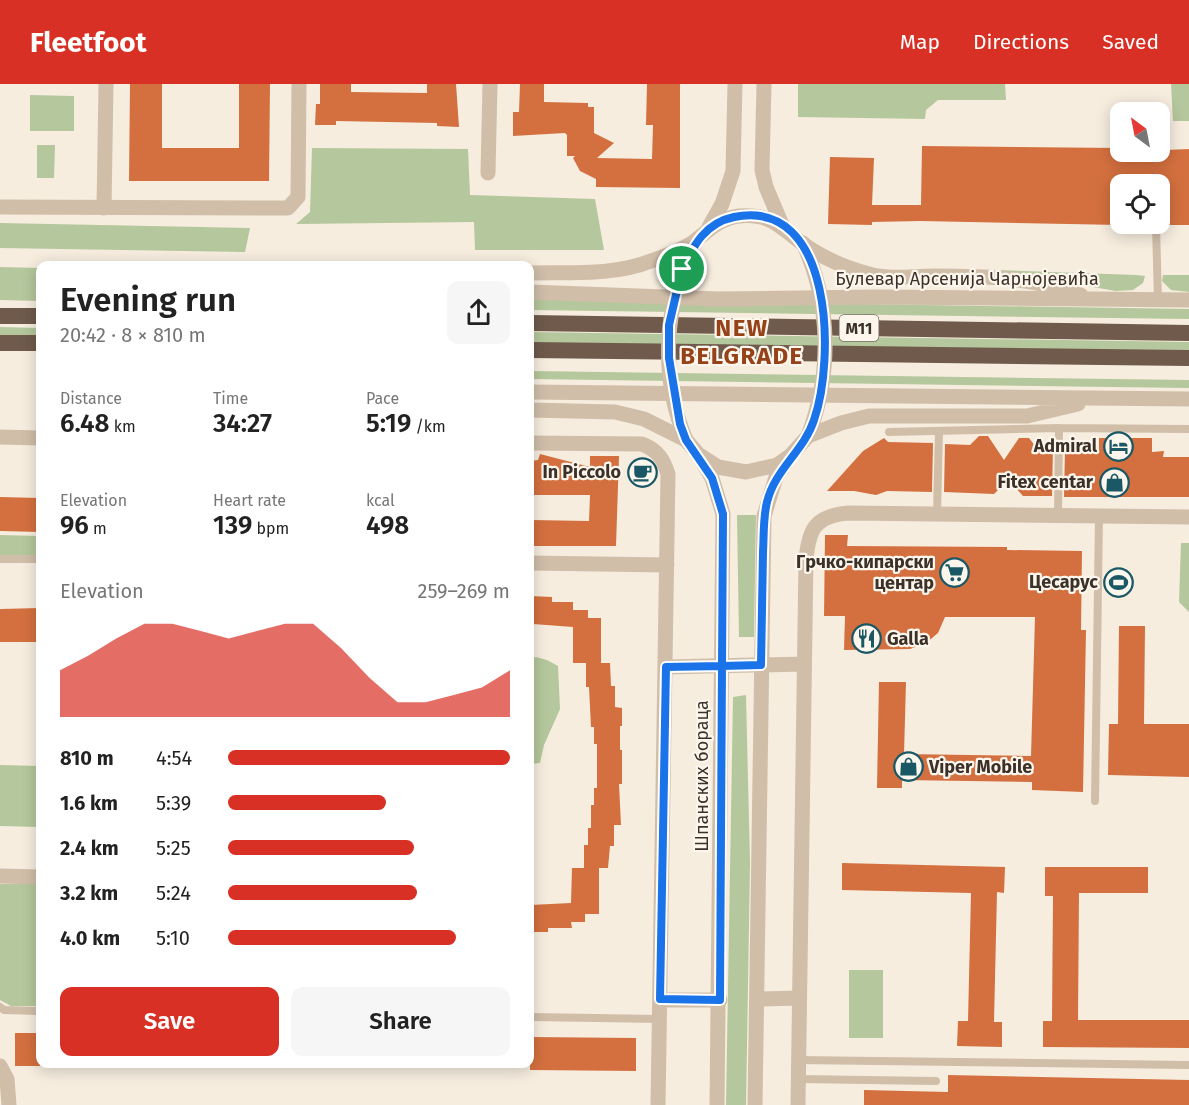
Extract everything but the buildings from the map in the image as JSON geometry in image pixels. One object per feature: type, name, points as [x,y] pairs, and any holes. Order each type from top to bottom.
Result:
[{"type":"highway","points":[[0,316],[36,316]]},
{"type":"highway","name":"M11","points":[[534,323],[1189,333]]},
{"type":"highway","points":[[0,343],[36,343]]},
{"type":"highway","name":"M11","points":[[534,350],[1189,358]]},
{"type":"street","points":[[105,208],[106,84]]},
{"type":"street","points":[[0,207],[288,208],[298,197],[299,84]]},
{"type":"street","points":[[488,174],[490,84]]},
{"type":"street","points":[[735,84],[733,171],[722,204],[709,227],[696,240],[682,269],[669,325],[672,388],[686,440],[698,454],[718,467],[746,472],[777,465],[791,455]]},
{"type":"street","points":[[764,84],[762,170],[766,187],[782,225]]},
{"type":"street","points":[[709,227],[740,216],[765,217],[782,225],[803,243],[851,269],[873,276],[999,277],[1046,283],[1092,299]]},
{"type":"street","points":[[534,273],[616,271],[651,261],[696,240]]},
{"type":"street","points":[[755,1105],[759,999],[761,665],[765,516],[776,477],[808,436],[819,399],[825,359],[826,333],[816,277],[803,243]]},
{"type":"street","name":"Булевар Арсенија Чарнојевића","points":[[534,292],[719,299],[878,297],[1189,300]]},
{"type":"street","points":[[534,392],[1189,399]]},
{"type":"street","points":[[808,436],[841,423],[869,416],[1027,416],[1099,399]]},
{"type":"street","points":[[534,410],[615,412],[645,419],[686,440]]},
{"type":"street","points":[[0,437],[36,438]]},
{"type":"street","points":[[534,443],[642,444],[659,455],[668,474],[658,1105]]},
{"type":"street","name":"Шпанских бораца","points":[[698,454],[715,486],[723,514],[720,1000],[717,1105]]},
{"type":"street","points":[[798,1105],[806,560],[808,539],[816,525],[826,517],[838,514],[1189,517]]},
{"type":"street","points":[[534,563],[667,565]]},
{"type":"street","points":[[666,667],[804,664]]},
{"type":"street","points":[[0,876],[36,877]]},
{"type":"street","points":[[759,999],[799,998]]},
{"type":"street","points":[[660,999],[720,1000]]},
{"type":"street","points":[[0,1066],[7,1079],[9,1105]]},
{"type":"lane","points":[[1156,234],[1158,300]]},
{"type":"lane","points":[[1058,516],[1059,428]]},
{"type":"lane","points":[[889,432],[1059,428],[1189,429]]},
{"type":"lane","points":[[937,514],[939,431]]},
{"type":"lane","points":[[1095,801],[1099,516]]},
{"type":"lane","points":[[0,559],[36,559]]},
{"type":"lane","points":[[0,1007],[4,1010],[36,1011]]},
{"type":"lane","points":[[534,1017],[660,1019]]},
{"type":"lane","points":[[798,1060],[1189,1065]]},
{"type":"lane","points":[[798,1079],[936,1081]]},
{"type":"green space","points":[[798,84],[1005,84],[1006,100],[938,100],[926,110],[925,119],[798,117]]},
{"type":"green space","points":[[1171,84],[1189,84],[1189,121],[1173,121]]},
{"type":"green space","points":[[30,95],[74,96],[74,131],[30,131]]},
{"type":"green space","points":[[37,145],[55,145],[54,178],[37,178]]},
{"type":"green space","points":[[312,148],[468,149],[470,195],[595,199],[604,250],[475,250],[474,222],[296,224],[310,212]]},
{"type":"green space","points":[[0,223],[250,228],[245,252],[0,248]]},
{"type":"green space","points":[[0,267],[36,268],[36,301],[0,300]]},
{"type":"green space","points":[[995,270],[1145,276],[1143,283],[1133,290],[1116,291]]},
{"type":"green space","points":[[1163,275],[1189,275],[1189,292],[1171,290],[1162,281]]},
{"type":"green space","points":[[534,299],[1189,309],[1189,319],[534,310]]},
{"type":"green space","points":[[0,327],[36,328],[36,337],[0,337]]},
{"type":"green space","points":[[534,332],[1189,342],[1189,353],[534,344]]},
{"type":"green space","points":[[534,371],[1189,380],[1189,388],[534,379]]},
{"type":"green space","points":[[737,515],[756,515],[754,637],[739,637]]},
{"type":"green space","points":[[0,535],[36,536],[36,555],[0,555]]},
{"type":"green space","points":[[1181,543],[1189,543],[1189,612],[1179,602]]},
{"type":"green space","points":[[534,657],[547,660],[558,666],[560,709],[544,745],[540,763],[534,764]]},
{"type":"green space","points":[[746,695],[750,863],[746,1105],[726,1105],[733,697]]},
{"type":"green space","points":[[0,765],[36,766],[36,827],[0,826]]},
{"type":"green space","points":[[0,884],[36,884],[36,1006],[11,1006],[0,1000]]},
{"type":"green space","points":[[849,970],[883,970],[883,1038],[849,1038]]},
{"type":"place","name":"Admiral","points":[[1118,446]]},
{"type":"place","name":"In Piccolo","points":[[642,472]]},
{"type":"place","name":"Fitex centar","points":[[1114,482]]},
{"type":"place","name":"Грчко-кипарски центар","points":[[955,572]]},
{"type":"place","name":"Цесарус","points":[[1119,582]]},
{"type":"place","name":"Galla","points":[[866,639]]},
{"type":"place","name":"Viper Mobile","points":[[908,767]]},
{"type":"district","name":"NEW BELGRADE","points":[[742,342]]},
{"type":"route","points":[[682,269],[674,293],[669,325],[668,342],[672,388],[686,440],[698,454],[712,478],[723,514],[722,666],[666,667],[660,999],[720,1000],[722,666],[761,665],[762,574],[767,502],[776,477],[808,436],[815,418],[825,359],[826,333],[816,277],[803,243],[782,225],[765,217],[731,217],[709,227],[696,240],[682,269]]}]
